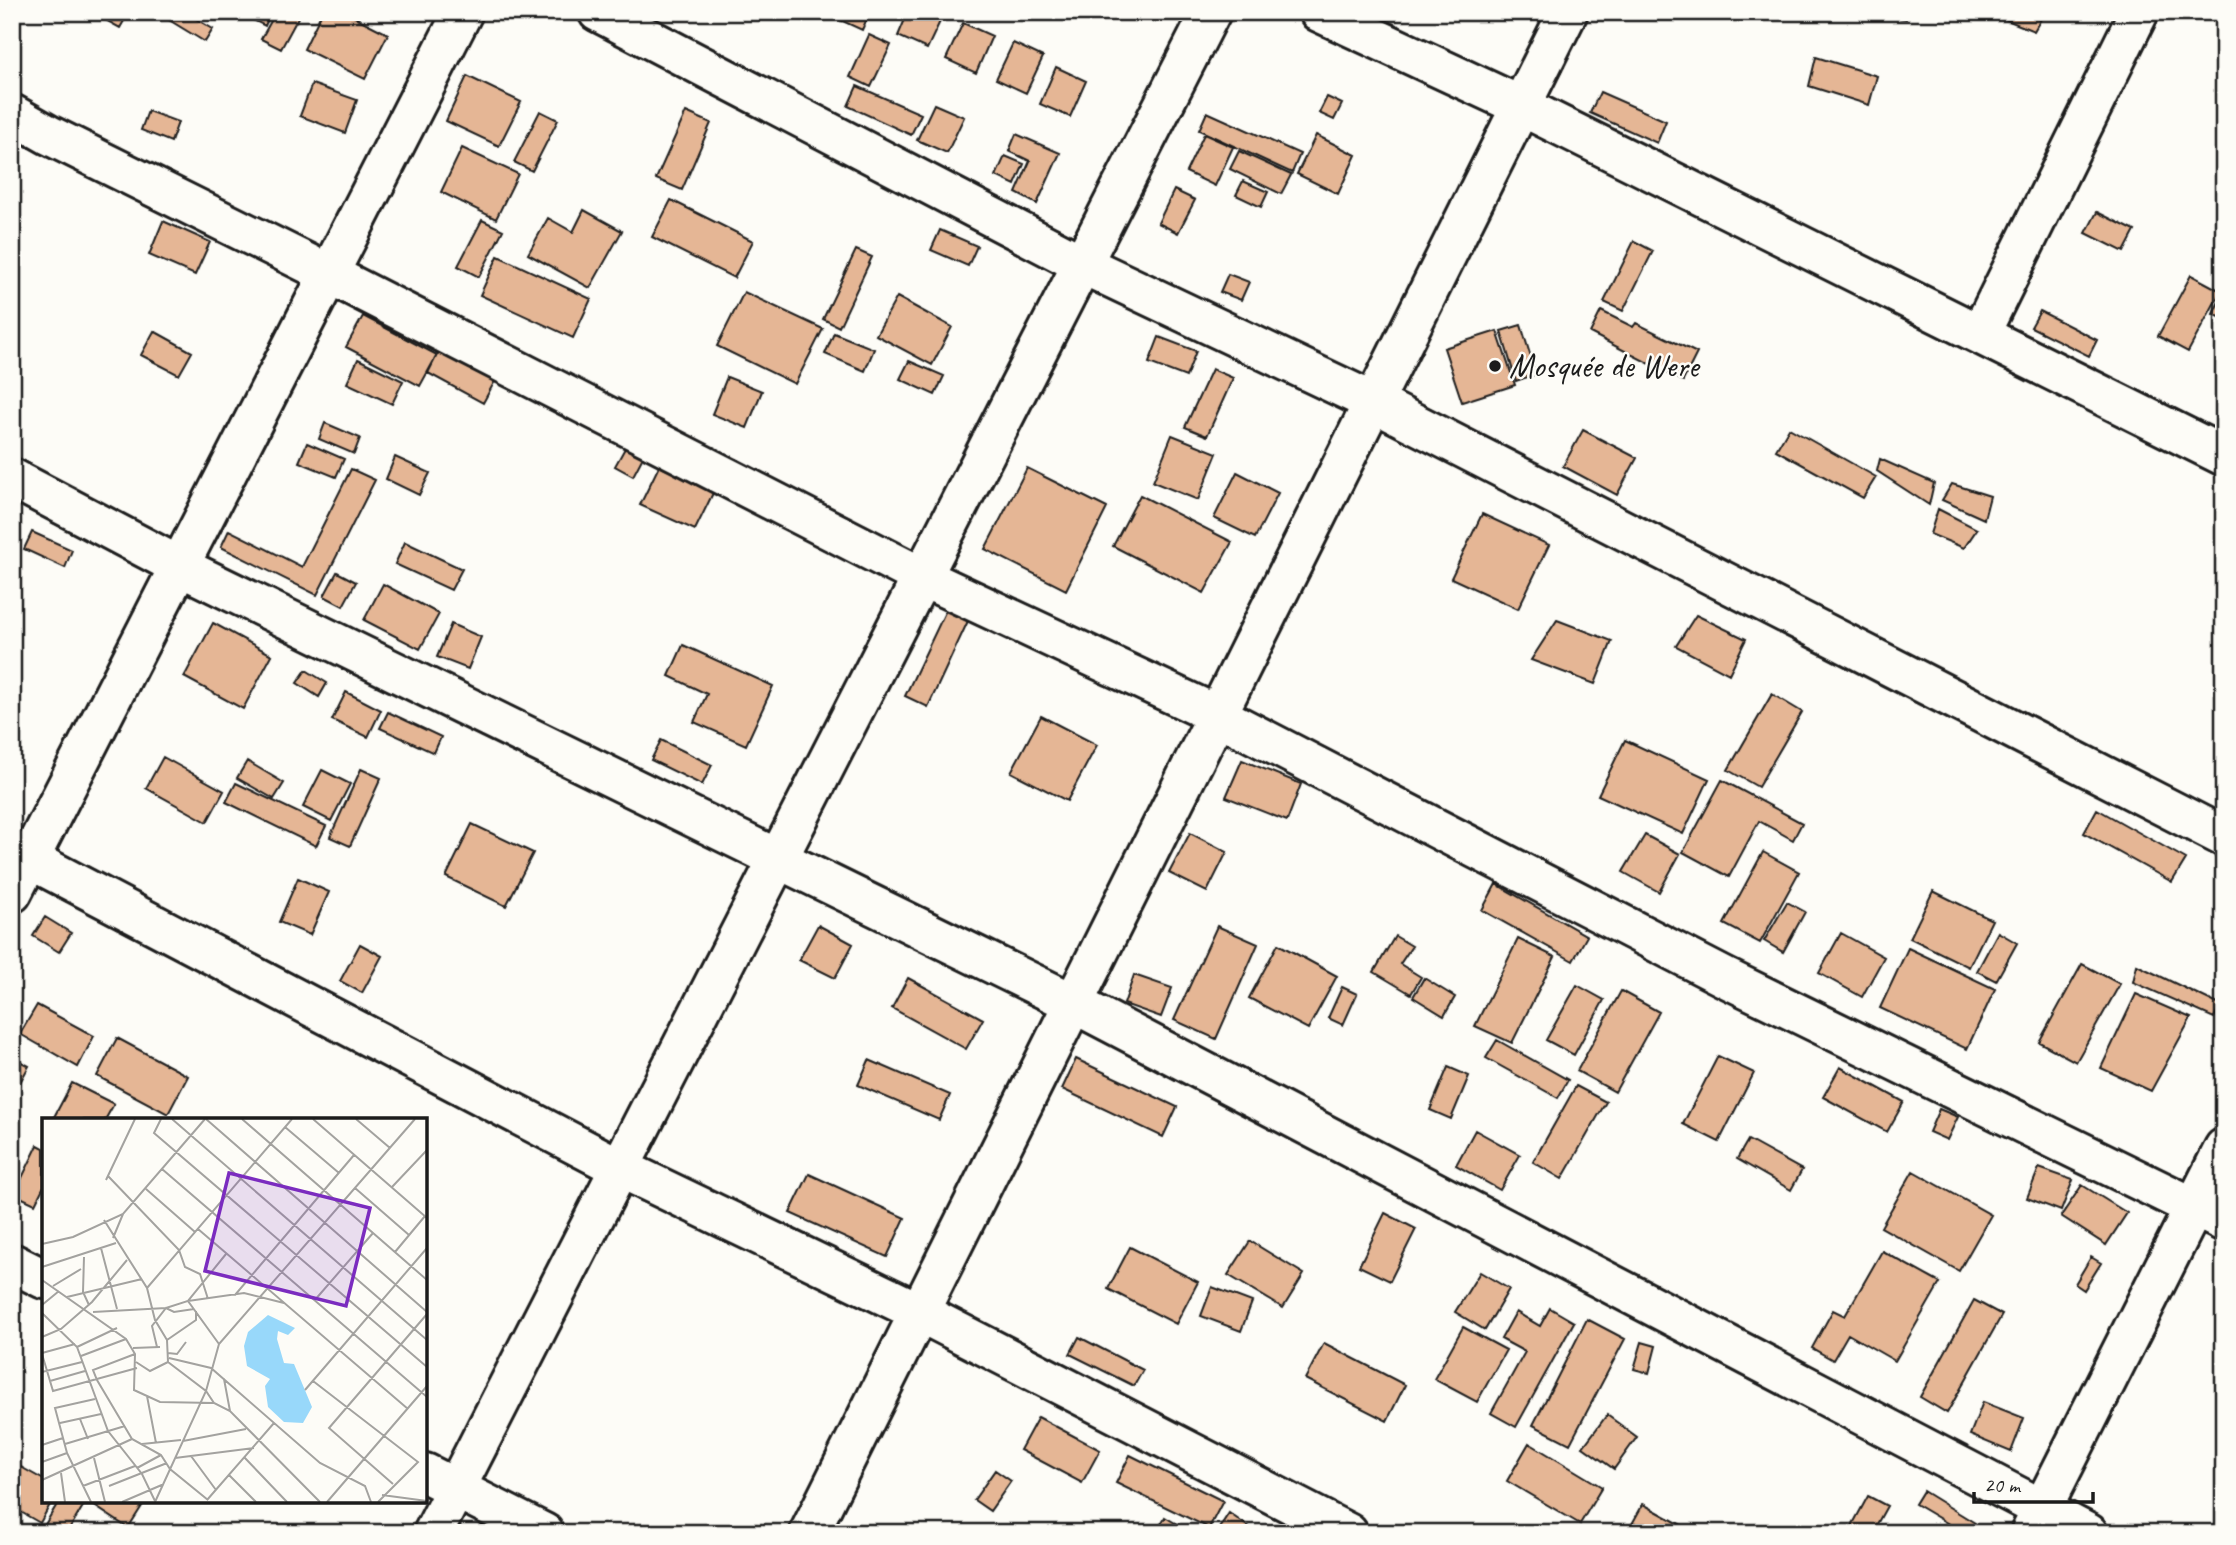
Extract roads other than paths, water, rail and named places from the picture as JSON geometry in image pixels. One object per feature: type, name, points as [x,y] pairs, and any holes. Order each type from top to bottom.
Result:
[{"type":"street","points":[[12,893],[20,855],[179,566],[463,12]]},
{"type":"street","points":[[598,12],[1082,264],[1373,402],[2224,837]]},
{"type":"street","points":[[433,1533],[440,1481],[620,1168],[1211,12]]},
{"type":"street","points":[[1319,12],[1521,106],[2224,456]]},
{"type":"street","points":[[809,1533],[1568,12]]},
{"type":"street","points":[[1980,334],[2139,12]]},
{"type":"street","points":[[12,114],[922,577],[1217,715],[1724,977],[2209,1215]]},
{"type":"street","points":[[12,478],[179,566],[1073,1003],[2036,1521],[2088,1533]]},
{"type":"street","points":[[20,855],[620,1168],[919,1312],[1348,1533]]},
{"type":"street","points":[[2036,1521],[2209,1215],[2224,1148]]},
{"type":"street","points":[[12,1263],[42,1278]]},
{"type":"street","points":[[440,1481],[544,1533]]},
{"type":"place","name":"Mosquée de Were","points":[[1495,366]]}]
